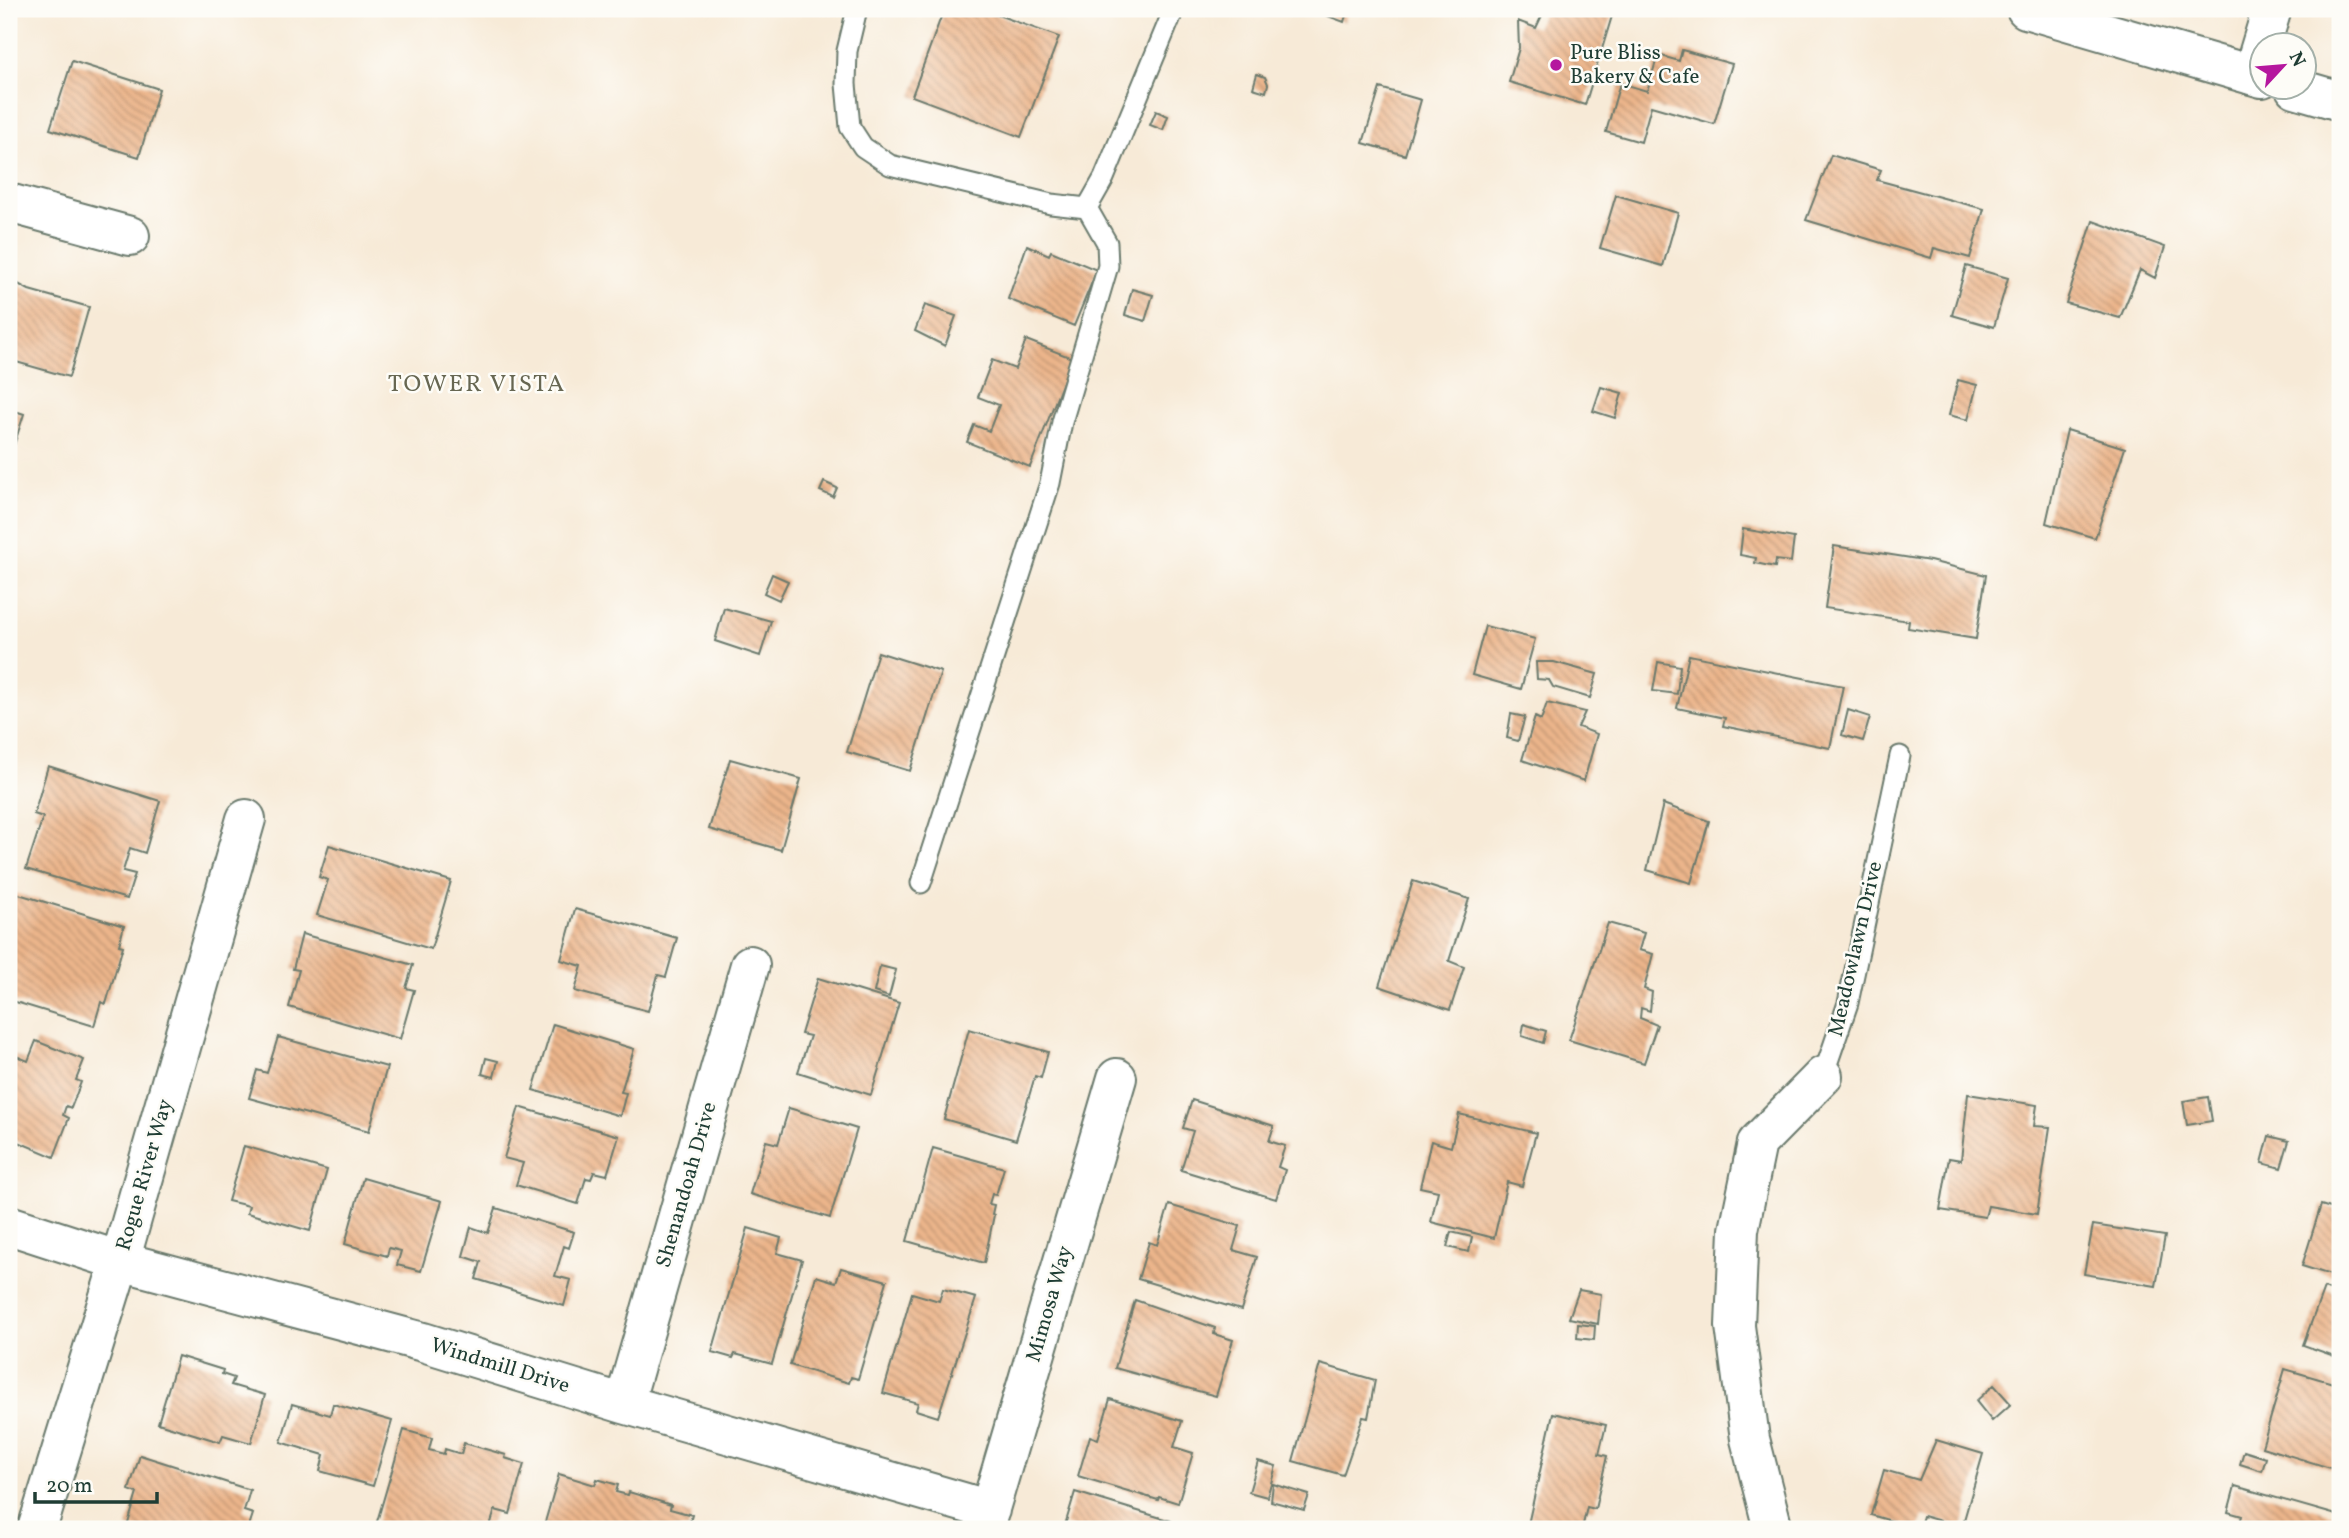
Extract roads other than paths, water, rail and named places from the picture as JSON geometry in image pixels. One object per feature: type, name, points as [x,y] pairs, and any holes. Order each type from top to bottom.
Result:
[{"type":"street","points":[[2026,9],[2248,73]]},
{"type":"street","points":[[2267,32],[2272,9]]},
{"type":"street","points":[[2318,95],[2340,101]]},
{"type":"street","points":[[9,204],[130,236]]},
{"type":"street","name":"Rogue River Way","points":[[37,1529],[120,1261],[246,819]]},
{"type":"street","name":"Shenandoah Drive","points":[[624,1404],[750,965]]},
{"type":"street","name":"Meadowlawn Drive","points":[[1773,1529],[1750,1439],[1735,1326],[1740,1230],[1757,1143],[1823,1076]]},
{"type":"street","name":"Mimosa Way","points":[[987,1519],[1116,1078]]},
{"type":"street","name":"Windmill Drive","points":[[9,1225],[120,1261],[423,1342],[987,1519]]},
{"type":"lane","points":[[857,9],[847,51],[846,84],[850,127],[863,147],[890,165],[1051,204],[1087,208]]},
{"type":"lane","points":[[1087,208],[1104,178],[1174,9]]},
{"type":"lane","points":[[920,883],[1050,483],[1062,422],[1108,266],[1107,243],[1087,208]]},
{"type":"lane","name":"Meadowlawn Drive","points":[[1823,1076],[1848,1003],[1900,756]]},
{"type":"place","name":"Pure Bliss Bakery & Cafe","points":[[1556,65]]},
{"type":"district","name":"TOWER VISTA","points":[[477,385]]}]
